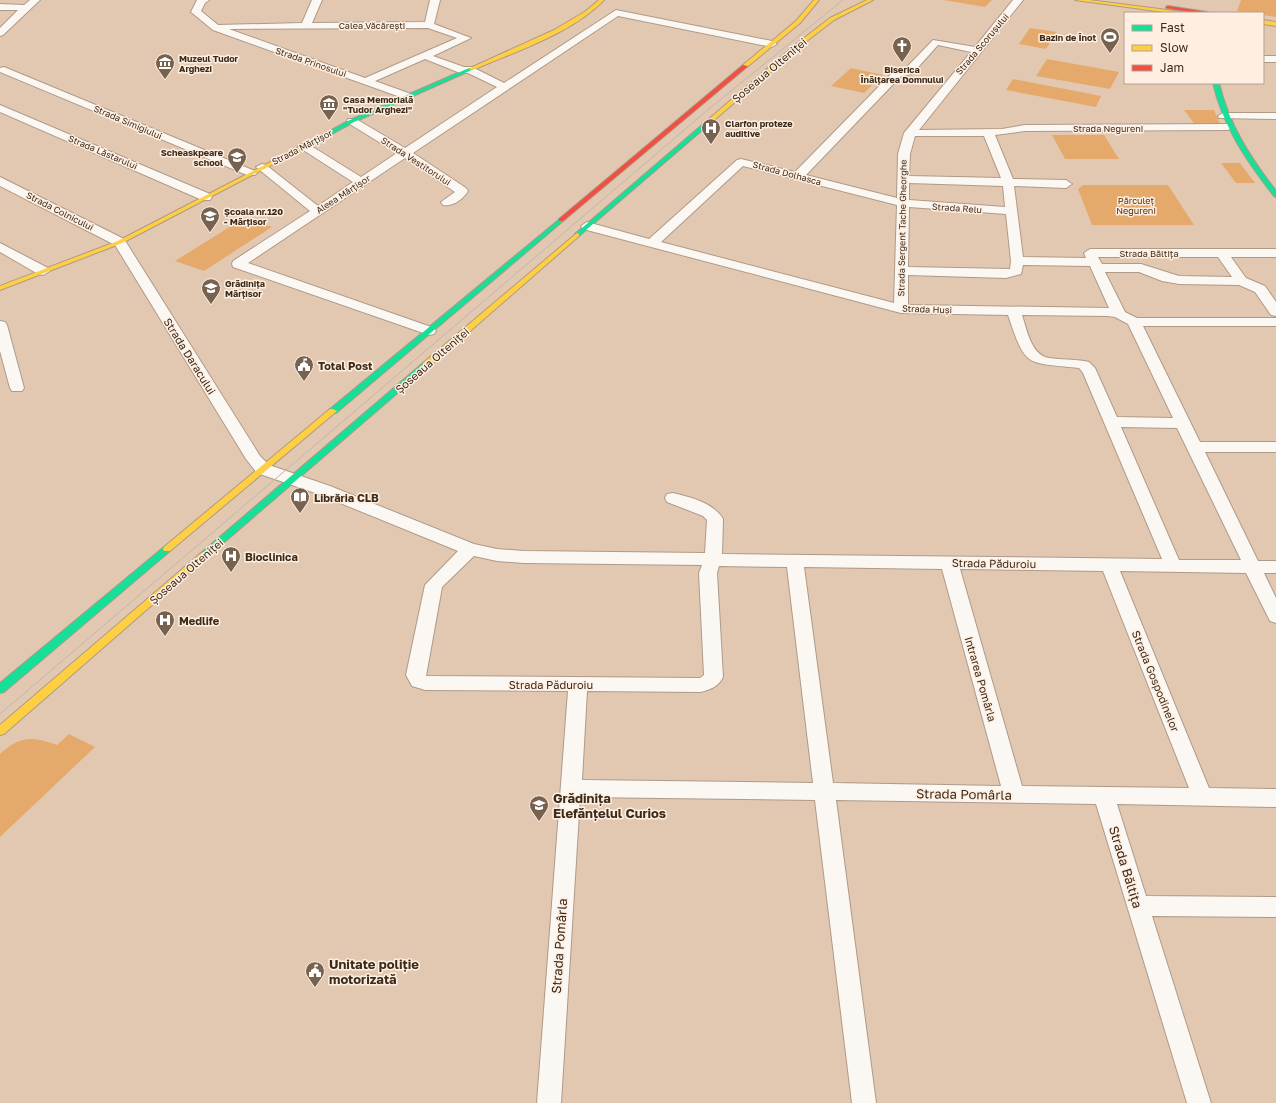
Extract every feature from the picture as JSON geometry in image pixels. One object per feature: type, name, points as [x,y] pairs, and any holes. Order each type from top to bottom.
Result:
[{"type":"main road","name":"Strada Mărțișor","points":[[0,288],[120,242],[352,121],[567,25],[589,12],[602,0]]},
{"type":"main road","name":"Șoseaua Olteniței","points":[[0,689],[772,44],[798,22],[817,0]]},
{"type":"main road","name":"Șoseaua Olteniței","points":[[0,731],[820,27],[835,17],[871,0]]},
{"type":"main road","points":[[1077,0],[1174,12]]},
{"type":"main road","points":[[1104,0],[1176,12]]},
{"type":"main road","points":[[1128,0],[1201,12]]},
{"type":"main road","points":[[1148,0],[1212,12]]},
{"type":"main road","points":[[798,22],[804,10],[802,4]]},
{"type":"main road","points":[[1264,22],[1276,24]]},
{"type":"main road","points":[[1264,26],[1276,28]]},
{"type":"main road","points":[[1216,84],[1223,116],[1228,127],[1240,147],[1276,195]]},
{"type":"street","points":[[0,33],[35,0]]},
{"type":"street","name":"Strada Prinosului","points":[[204,0],[196,12],[216,28],[407,96]]},
{"type":"street","points":[[311,26],[317,0]]},
{"type":"street","points":[[311,26],[327,0]]},
{"type":"street","points":[[429,25],[435,0]]},
{"type":"street","name":"Strada Scorușului","points":[[945,88],[1018,0]]},
{"type":"street","points":[[0,7],[26,8]]},
{"type":"street","name":"Aleea Mărțișor","points":[[429,331],[238,264],[616,13],[772,44]]},
{"type":"street","name":"Calea Văcărești","points":[[216,28],[226,26],[429,25],[466,38],[425,56]]},
{"type":"street","points":[[798,176],[898,74],[908,72],[936,42],[977,50]]},
{"type":"street","points":[[366,81],[425,56],[466,70],[504,87]]},
{"type":"street","points":[[1264,59],[1276,59]]},
{"type":"street","name":"Strada Simigiului","points":[[4,70],[251,173]]},
{"type":"street","name":"Strada Sergent Tache Gheorghe","points":[[901,309],[904,154],[910,133],[945,88]]},
{"type":"street","name":"Strada Lăstarului","points":[[0,108],[206,197]]},
{"type":"street","points":[[1223,116],[1276,116]]},
{"type":"street","name":"Strada Vestitorului","points":[[352,121],[405,153],[462,191],[459,196],[447,202]]},
{"type":"street","name":"Strada Negureni","points":[[910,133],[1015,131],[1025,128],[1228,127]]},
{"type":"street","points":[[901,271],[1006,274],[1016,271],[1017,261],[1008,182],[988,132]]},
{"type":"street","points":[[304,146],[361,182]]},
{"type":"street","name":"Strada Dolhasca","points":[[652,243],[738,162],[744,162],[903,204]]},
{"type":"street","points":[[262,167],[317,211]]},
{"type":"street","points":[[903,179],[1066,184]]},
{"type":"street","name":"Strada Colnicului","points":[[0,181],[120,242]]},
{"type":"street","name":"Strada Relu","points":[[903,204],[1012,211]]},
{"type":"street","name":"Strada Huși","points":[[587,226],[901,309],[1119,314],[1134,322],[1273,319]]},
{"type":"street","name":"Strada Daracului","points":[[120,242],[254,459],[263,469]]},
{"type":"street","points":[[0,247],[43,271]]},
{"type":"street","name":"Strada Băltița","points":[[1096,265],[1090,253],[1276,253]]},
{"type":"street","points":[[1222,253],[1241,281]]},
{"type":"street","points":[[1017,261],[1141,268],[1162,276],[1179,280],[1241,281],[1260,289],[1273,319],[1276,335]]},
{"type":"street","points":[[1096,265],[1119,314]]},
{"type":"street","points":[[1014,311],[1026,345],[1036,358],[1043,361],[1077,363],[1087,367],[1174,565]]},
{"type":"street","points":[[1134,322],[1276,616]]},
{"type":"street","points":[[0,325],[17,388]]},
{"type":"street","points":[[1112,422],[1183,423]]},
{"type":"street","points":[[1194,447],[1276,447]]},
{"type":"street","name":"Strada Păduroiu","points":[[263,469],[293,479],[470,549],[497,555],[523,557],[712,560],[1276,567]]},
{"type":"street","points":[[673,498],[713,515],[716,537],[712,560]]},
{"type":"street","name":"Strada Păduroiu","points":[[470,549],[434,585],[415,675],[418,681],[425,683],[701,685],[709,682],[714,677],[708,573],[712,560]]},
{"type":"street","points":[[795,561],[864,1103]]},
{"type":"street","name":"Intrarea Pomârla","points":[[948,562],[1014,795]]},
{"type":"street","name":"Strada Gospodinelor","points":[[1108,564],[1203,798]]},
{"type":"street","name":"Strada Pomârla","points":[[549,1103],[578,684]]},
{"type":"street","name":"Strada Pomârla","points":[[570,788],[1104,796]]},
{"type":"street","points":[[1104,796],[1276,798]]},
{"type":"street","name":"Strada Băltița","points":[[1104,796],[1199,1103]]},
{"type":"street","points":[[1138,906],[1276,907]]},
{"type":"green space","points":[[943,0],[992,0],[985,7]]},
{"type":"green space","points":[[1241,0],[1276,0],[1276,17],[1264,15],[1264,12],[1237,11]]},
{"type":"green space","points":[[1030,28],[1057,32],[1046,49],[1019,44]]},
{"type":"green space","points":[[1047,59],[1119,72],[1110,89],[1036,76]]},
{"type":"green space","points":[[851,68],[883,75],[864,93],[831,86]]},
{"type":"green space","points":[[1013,79],[1101,96],[1096,107],[1006,90]]},
{"type":"green space","points":[[1184,110],[1214,110],[1221,126],[1196,126]]},
{"type":"green space","points":[[1052,135],[1104,135],[1119,159],[1065,159]]},
{"type":"green space","points":[[1221,163],[1240,163],[1255,183],[1236,183]]},
{"type":"green space","name":"Părculeț Negureni","points":[[1083,185],[1168,185],[1194,225],[1092,225],[1078,189]]},
{"type":"green space","points":[[244,218],[272,227],[204,271],[175,261]]},
{"type":"green space","points":[[69,734],[95,747],[0,837],[0,754],[7,748],[26,739],[40,740],[57,745]]},
{"type":"tram line","points":[[0,714],[710,108],[843,0]]},
{"type":"traffic: fast","points":[[305,146],[352,121],[471,69]]},
{"type":"traffic: fast","points":[[1216,84],[1231,129],[1247,156],[1276,195]]},
{"type":"traffic: fast","points":[[577,235],[704,126]]},
{"type":"traffic: fast","points":[[333,411],[561,220]]},
{"type":"traffic: fast","points":[[204,555],[426,365]]},
{"type":"traffic: fast","points":[[0,689],[167,549]]},
{"type":"traffic: slow","points":[[471,69],[556,31],[588,12],[602,0]]},
{"type":"traffic: slow","points":[[745,66],[798,22],[817,0]]},
{"type":"traffic: slow","points":[[704,126],[797,46],[832,19],[871,0]]},
{"type":"traffic: slow","points":[[1077,0],[1175,12]]},
{"type":"traffic: slow","points":[[1264,22],[1276,24]]},
{"type":"traffic: slow","points":[[0,288],[120,242],[305,146]]},
{"type":"traffic: slow","points":[[426,365],[577,235]]},
{"type":"traffic: slow","points":[[167,549],[333,411]]},
{"type":"traffic: slow","points":[[0,731],[204,555]]},
{"type":"traffic: jam","points":[[1168,7],[1200,12]]},
{"type":"traffic: jam","points":[[561,220],[745,66]]},
{"type":"place","name":"Bazin de Înot","points":[[1110,54]]},
{"type":"place","name":"Biserica Înălțarea Domnului","points":[[902,63]]},
{"type":"place","name":"Muzeul Tudor Arghezi","points":[[165,80]]},
{"type":"place","name":"Casa Memorială \"Tudor Arghezi\"","points":[[329,121]]},
{"type":"place","name":"Clarfon proteze auditive","points":[[711,145]]},
{"type":"place","name":"Scheaskpeare school","points":[[237,174]]},
{"type":"place","name":"Școala nr.120 - Mărțisor","points":[[210,233]]},
{"type":"place","name":"Grădinița Mărțisor","points":[[211,305]]},
{"type":"place","name":"Total Post","points":[[304,382]]},
{"type":"place","name":"Librăria CLB","points":[[300,514]]},
{"type":"place","name":"Bioclinica","points":[[231,573]]},
{"type":"place","name":"Medlife","points":[[165,637]]},
{"type":"place","name":"Grădinița Elefănțelul Curios","points":[[539,822]]},
{"type":"place","name":"Unitate poliție motorizată","points":[[315,988]]}]
